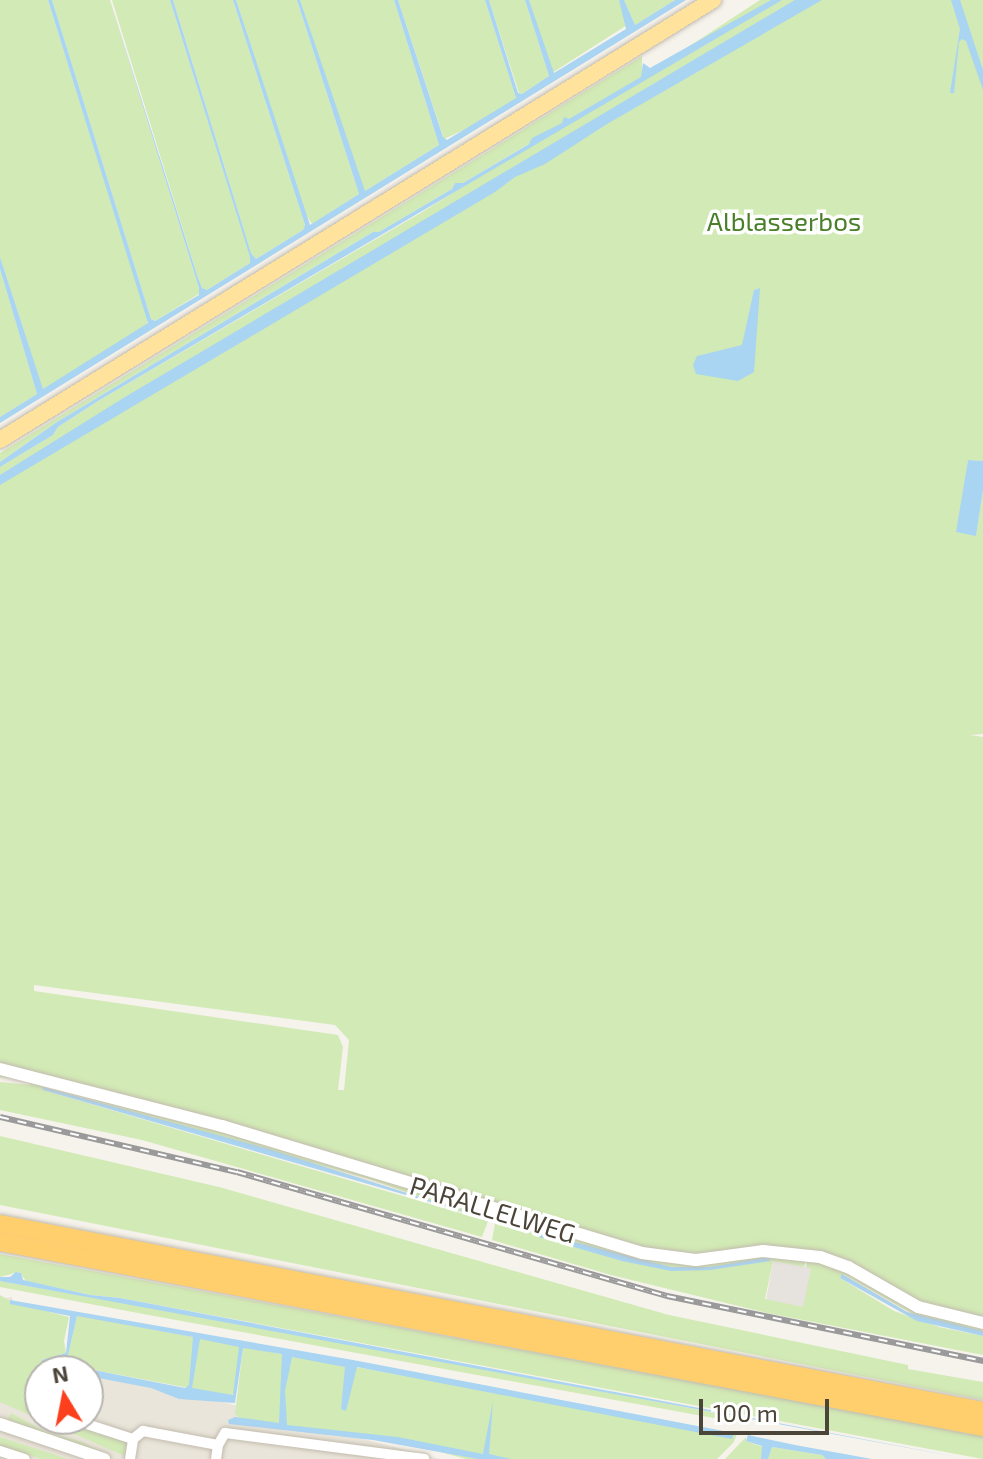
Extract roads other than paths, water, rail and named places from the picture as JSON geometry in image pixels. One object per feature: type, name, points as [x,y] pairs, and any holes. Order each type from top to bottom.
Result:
[{"type":"highway","points":[[0,1211],[68,1227],[157,1255]]},
{"type":"highway","points":[[0,1224],[983,1411]]},
{"type":"highway","points":[[6,1245],[983,1427]]},
{"type":"main road","points":[[0,440],[713,0]]},
{"type":"street","name":"PARALLELWEG","points":[[0,1069],[222,1126],[642,1253],[696,1260],[763,1251],[820,1257],[848,1267],[918,1307],[983,1323]]},
{"type":"street","points":[[3,1423],[104,1459]]},
{"type":"street","points":[[104,1430],[133,1439]]},
{"type":"street","points":[[130,1459],[133,1439],[143,1431],[218,1445]]},
{"type":"street","points":[[216,1459],[218,1445],[225,1433],[424,1459]]},
{"type":"street","points":[[0,1451],[25,1459]]},
{"type":"water","points":[[48,0],[52,0],[151,319],[155,321],[199,295],[199,288],[110,0],[198,278],[202,288],[207,290],[250,263],[250,257],[170,0],[173,0],[251,253],[256,259],[303,230],[305,225],[233,0],[236,0],[310,225],[359,194],[297,0],[300,0],[365,191],[439,145],[394,0],[398,0],[443,137],[447,140],[516,98],[485,0],[489,0],[518,93],[522,94],[549,76],[525,0],[529,0],[554,73],[626,29],[619,0],[624,0],[635,25],[675,0],[686,0],[0,423],[0,417],[37,394],[0,269],[0,257],[43,389],[148,323]]},
{"type":"water","points":[[771,0],[782,0],[98,401],[58,427],[53,435],[0,467],[0,462],[57,422],[373,232],[379,232],[452,189],[455,183],[463,183],[529,144],[532,138],[562,123],[564,117],[569,119],[641,77],[643,63],[650,68]]},
{"type":"water","points":[[795,0],[822,0],[607,124],[545,164],[515,177],[495,192],[0,485],[0,475],[125,397]]},
{"type":"water","points":[[951,0],[960,0],[983,70],[983,90],[966,41],[962,39],[959,42],[954,93],[950,93],[960,29]]},
{"type":"water","points":[[760,288],[754,372],[738,381],[696,374],[693,365],[697,356],[742,345],[754,290]]},
{"type":"water","points":[[968,460],[983,461],[983,490],[976,536],[956,532]]},
{"type":"water","points":[[43,1087],[269,1149],[482,1217],[43,1090]]},
{"type":"water","points":[[535,1232],[671,1267],[710,1267],[769,1257],[770,1261],[710,1270],[671,1271],[622,1261],[539,1237]]},
{"type":"water","points":[[16,1272],[21,1273],[23,1280],[90,1295],[120,1298],[968,1459],[0,1281],[0,1277],[10,1277]]},
{"type":"water","points":[[842,1274],[907,1312],[983,1331],[983,1336],[917,1321],[840,1278]]},
{"type":"water","points":[[10,1300],[353,1360],[734,1433],[732,1439],[357,1367],[346,1411],[341,1409],[345,1367],[292,1357],[285,1391],[287,1425],[398,1437],[483,1454],[493,1401],[489,1454],[511,1459],[478,1459],[373,1440],[229,1424],[228,1420],[235,1417],[279,1423],[282,1354],[243,1348],[235,1403],[179,1399],[151,1388],[104,1379],[104,1372],[185,1388],[189,1385],[193,1337],[77,1316],[68,1355],[59,1355],[66,1353],[70,1316],[10,1304]],"holes":[[[200,1339],[239,1347],[233,1395],[192,1388]]]},
{"type":"water","points":[[748,1435],[872,1459],[826,1459],[822,1455],[772,1447],[768,1459],[761,1459],[762,1446],[746,1441]]},
{"type":"railway","points":[[0,1117],[237,1172],[667,1296],[983,1361]]},
{"type":"park label","name":"Alblasserbos","points":[[784,221]]}]
